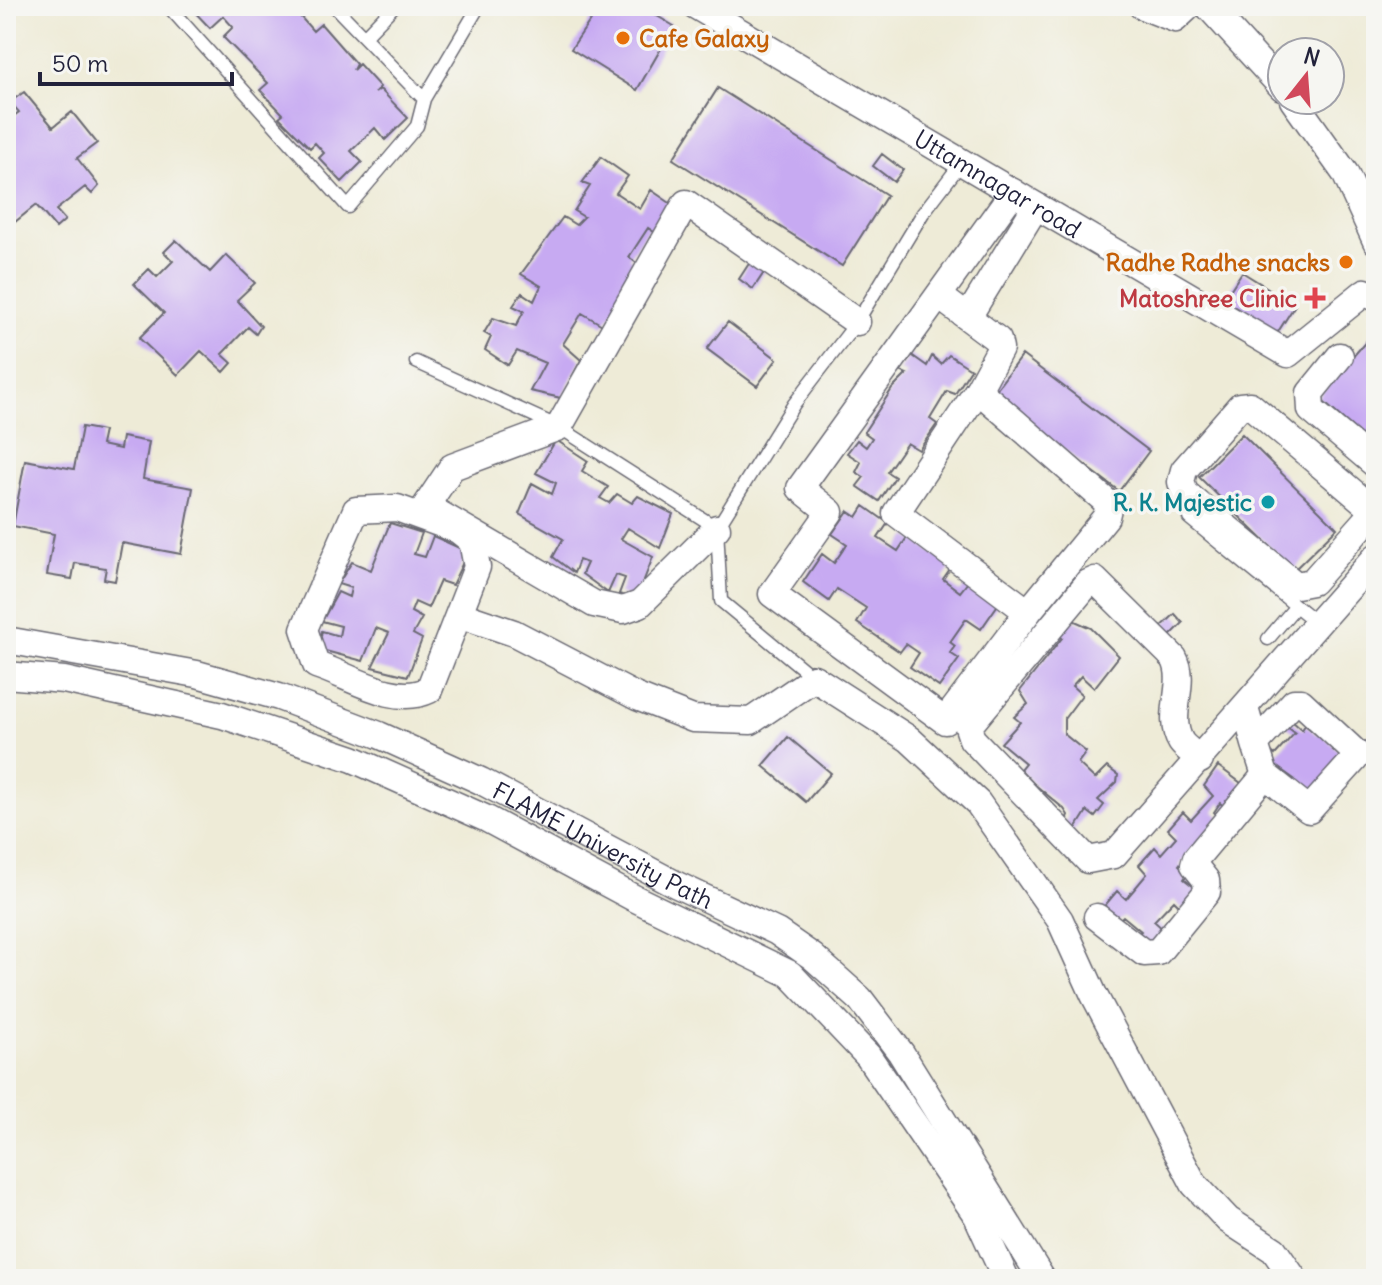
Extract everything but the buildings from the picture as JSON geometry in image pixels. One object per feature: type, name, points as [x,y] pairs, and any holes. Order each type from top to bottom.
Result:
[{"type":"street","name":"Uttamnagar road","points":[[696,6],[1288,354],[1365,292],[1376,298]]},
{"type":"street","points":[[1142,6],[1175,19],[1189,6]]},
{"type":"street","points":[[1208,6],[1266,69]]},
{"type":"street","points":[[1304,116],[1345,173],[1376,241]]},
{"type":"street","points":[[978,390],[1109,504],[1106,517],[945,721],[772,594],[830,512],[800,488],[1013,192]]},
{"type":"street","points":[[717,528],[640,604],[623,610],[594,604],[426,506],[452,467],[559,427],[686,203],[857,322]]},
{"type":"street","points":[[968,317],[1036,206]]},
{"type":"street","points":[[939,296],[998,340],[1000,349],[978,390],[896,513],[1028,612]]},
{"type":"street","points":[[1340,356],[1310,393],[1311,410],[1376,465]]},
{"type":"street","points":[[1250,405],[1376,511],[1312,582],[1296,585],[1185,493],[1181,482],[1184,470],[1240,406],[1250,405]]},
{"type":"street","points":[[397,508],[458,530],[472,541],[477,567],[461,615],[429,690],[417,695],[397,696],[316,665],[304,629],[356,510],[397,508]]},
{"type":"street","points":[[1200,760],[1181,742],[1176,723],[1179,667],[1103,584],[1095,580],[1088,583],[968,727],[972,739],[1088,860],[1114,855],[1200,760],[1376,557]]},
{"type":"street","points":[[461,615],[514,633],[637,697],[693,719],[751,721],[814,678],[909,739],[978,803],[1060,920],[1094,995],[1194,1184],[1228,1220],[1274,1250],[1294,1279]]},
{"type":"street","name":"FLAME University Path","points":[[6,640],[197,674],[279,697],[379,735],[481,781],[677,885],[777,932],[860,999],[901,1053],[1042,1279]]},
{"type":"street","name":"FLAME University Path","points":[[6,675],[64,680],[222,715],[353,759],[487,819],[634,898],[790,974]]},
{"type":"street","points":[[1245,708],[1255,744],[1265,775],[1309,810],[1355,759],[1356,753],[1301,702],[1294,702],[1255,744]]},
{"type":"street","points":[[1097,917],[1144,953],[1158,952],[1207,892],[1206,880],[1194,865],[1196,858],[1265,775]]},
{"type":"street","points":[[803,950],[790,974],[868,1056],[977,1216],[1006,1279]]},
{"type":"lane","points":[[168,6],[348,207],[377,177],[417,126],[424,99],[479,6]]},
{"type":"lane","points":[[334,6],[424,99]]},
{"type":"lane","points":[[364,37],[394,6]]},
{"type":"lane","points":[[814,678],[721,601],[717,528],[794,404],[857,322],[923,213],[962,162]]},
{"type":"lane","points":[[416,362],[559,427],[717,528]]},
{"type":"lane","points":[[1189,518],[1318,624]]},
{"type":"lane","points":[[1268,639],[1296,606]]},
{"type":"place","name":"Cafe Galaxy","points":[[623,38]]},
{"type":"place","name":"Radhe Radhe snacks","points":[[1346,262]]},
{"type":"place","name":"Matoshree Clinic","points":[[1315,298]]},
{"type":"place","name":"R. K. Majestic","points":[[1268,502]]}]
